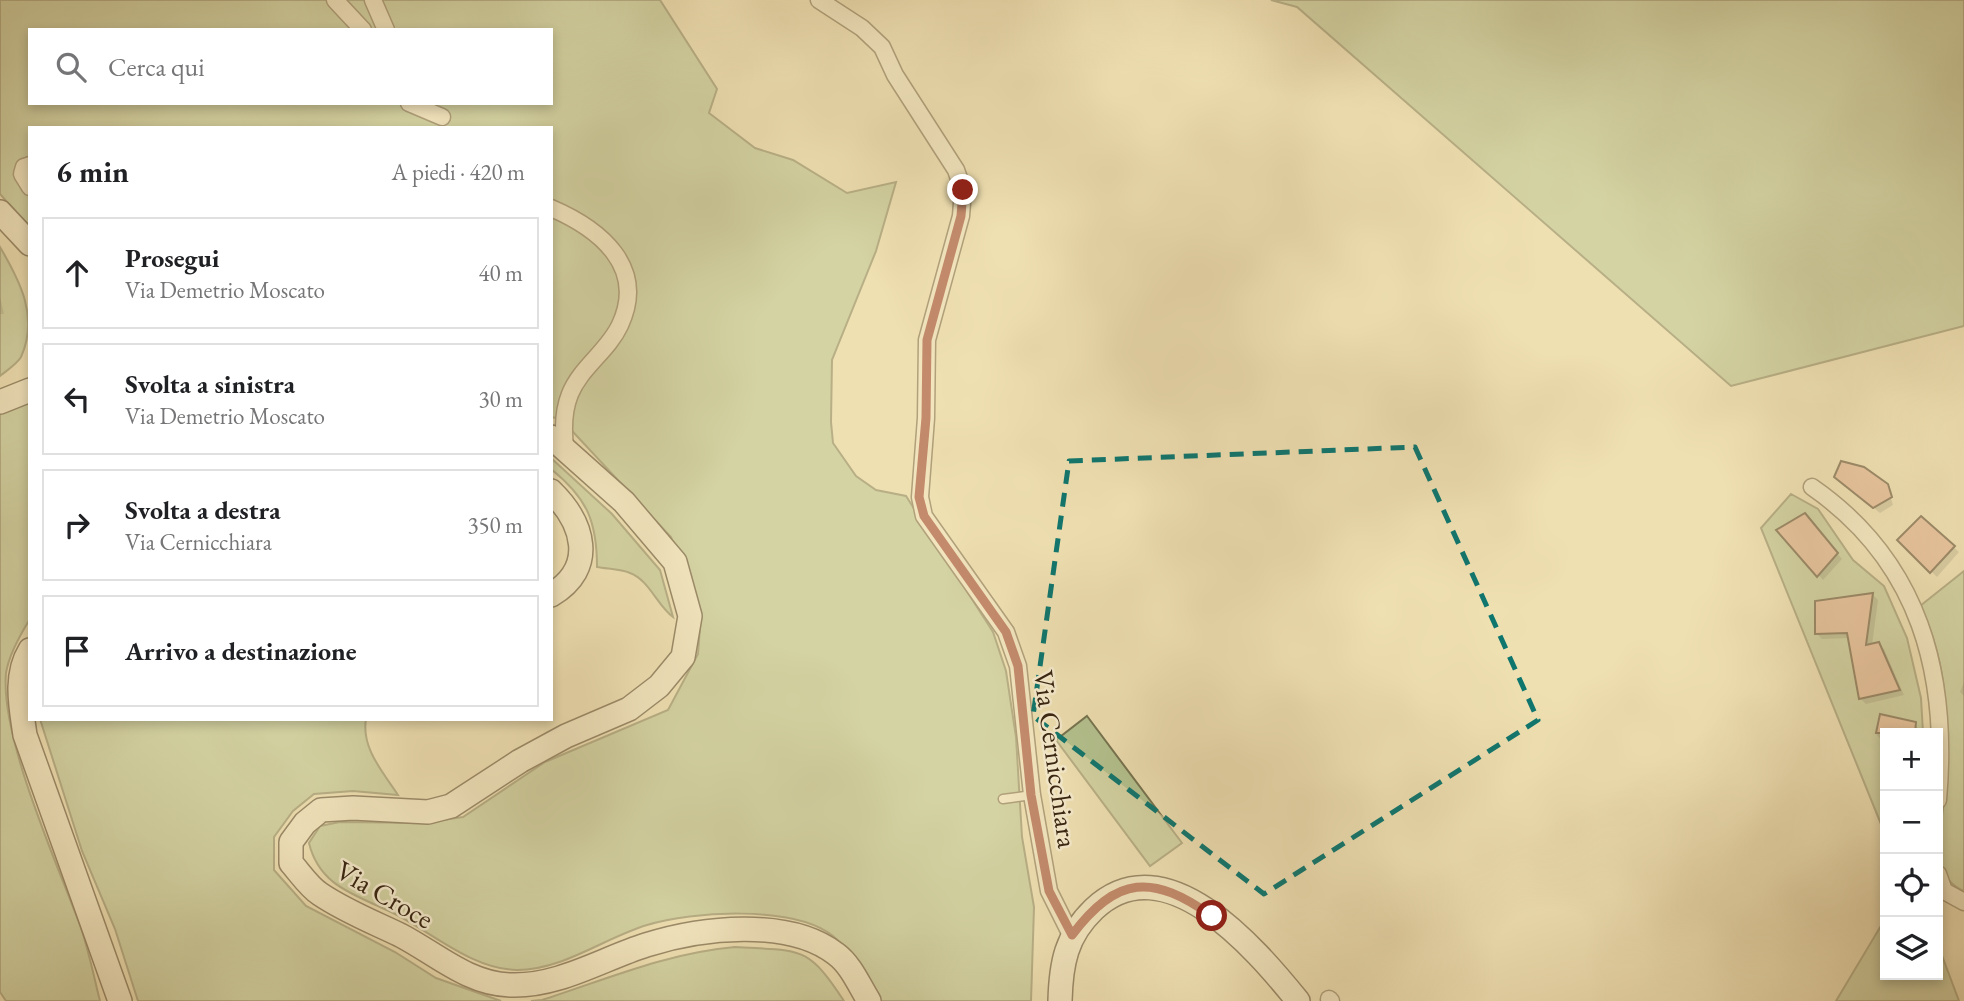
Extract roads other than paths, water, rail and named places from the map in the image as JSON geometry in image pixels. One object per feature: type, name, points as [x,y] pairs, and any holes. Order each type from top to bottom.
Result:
[{"type":"street","points":[[335,0],[361,28]]},
{"type":"street","points":[[373,0],[385,28]]},
{"type":"street","name":"Via Cernicchiara","points":[[819,0],[862,28],[882,47],[895,75],[956,170],[963,190],[961,216],[927,340],[926,418],[919,497],[924,516],[1006,632],[1018,666],[1031,795],[1049,891],[1072,935]]},
{"type":"street","points":[[413,105],[446,122]]},
{"type":"street","points":[[432,105],[446,122]]},
{"type":"street","points":[[28,166],[24,167],[22,174],[28,184]]},
{"type":"street","points":[[553,209],[575,218],[614,251],[625,267],[628,280],[628,298],[620,326],[579,376],[569,395],[558,442]]},
{"type":"street","points":[[0,212],[28,242]]},
{"type":"street","points":[[0,402],[28,391]]},
{"type":"street","name":"Via Croce","points":[[558,442],[624,502],[675,562],[690,616],[683,657],[659,686],[629,709],[566,736],[520,761],[451,806],[428,812],[353,808],[321,810],[305,823],[291,842],[291,863],[317,893],[403,937],[444,963],[508,985],[539,984],[646,945],[680,936],[735,930],[788,933],[816,941],[847,965],[869,1001]]},
{"type":"street","points":[[1812,487],[1856,521],[1908,592],[1926,636],[1938,700],[1942,754],[1939,791]]},
{"type":"street","points":[[553,493],[576,523],[580,540],[580,562],[566,587],[553,594]]},
{"type":"street","points":[[28,653],[24,660],[19,699],[26,735],[66,857],[99,934],[120,1001]]},
{"type":"street","points":[[1060,1001],[1064,953],[1072,935],[1108,898],[1130,888],[1162,887],[1177,892],[1212,916],[1259,957],[1298,1001]]},
{"type":"street","points":[[1943,888],[1964,902]]},
{"type":"lane","points":[[1003,799],[1031,795]]}]
